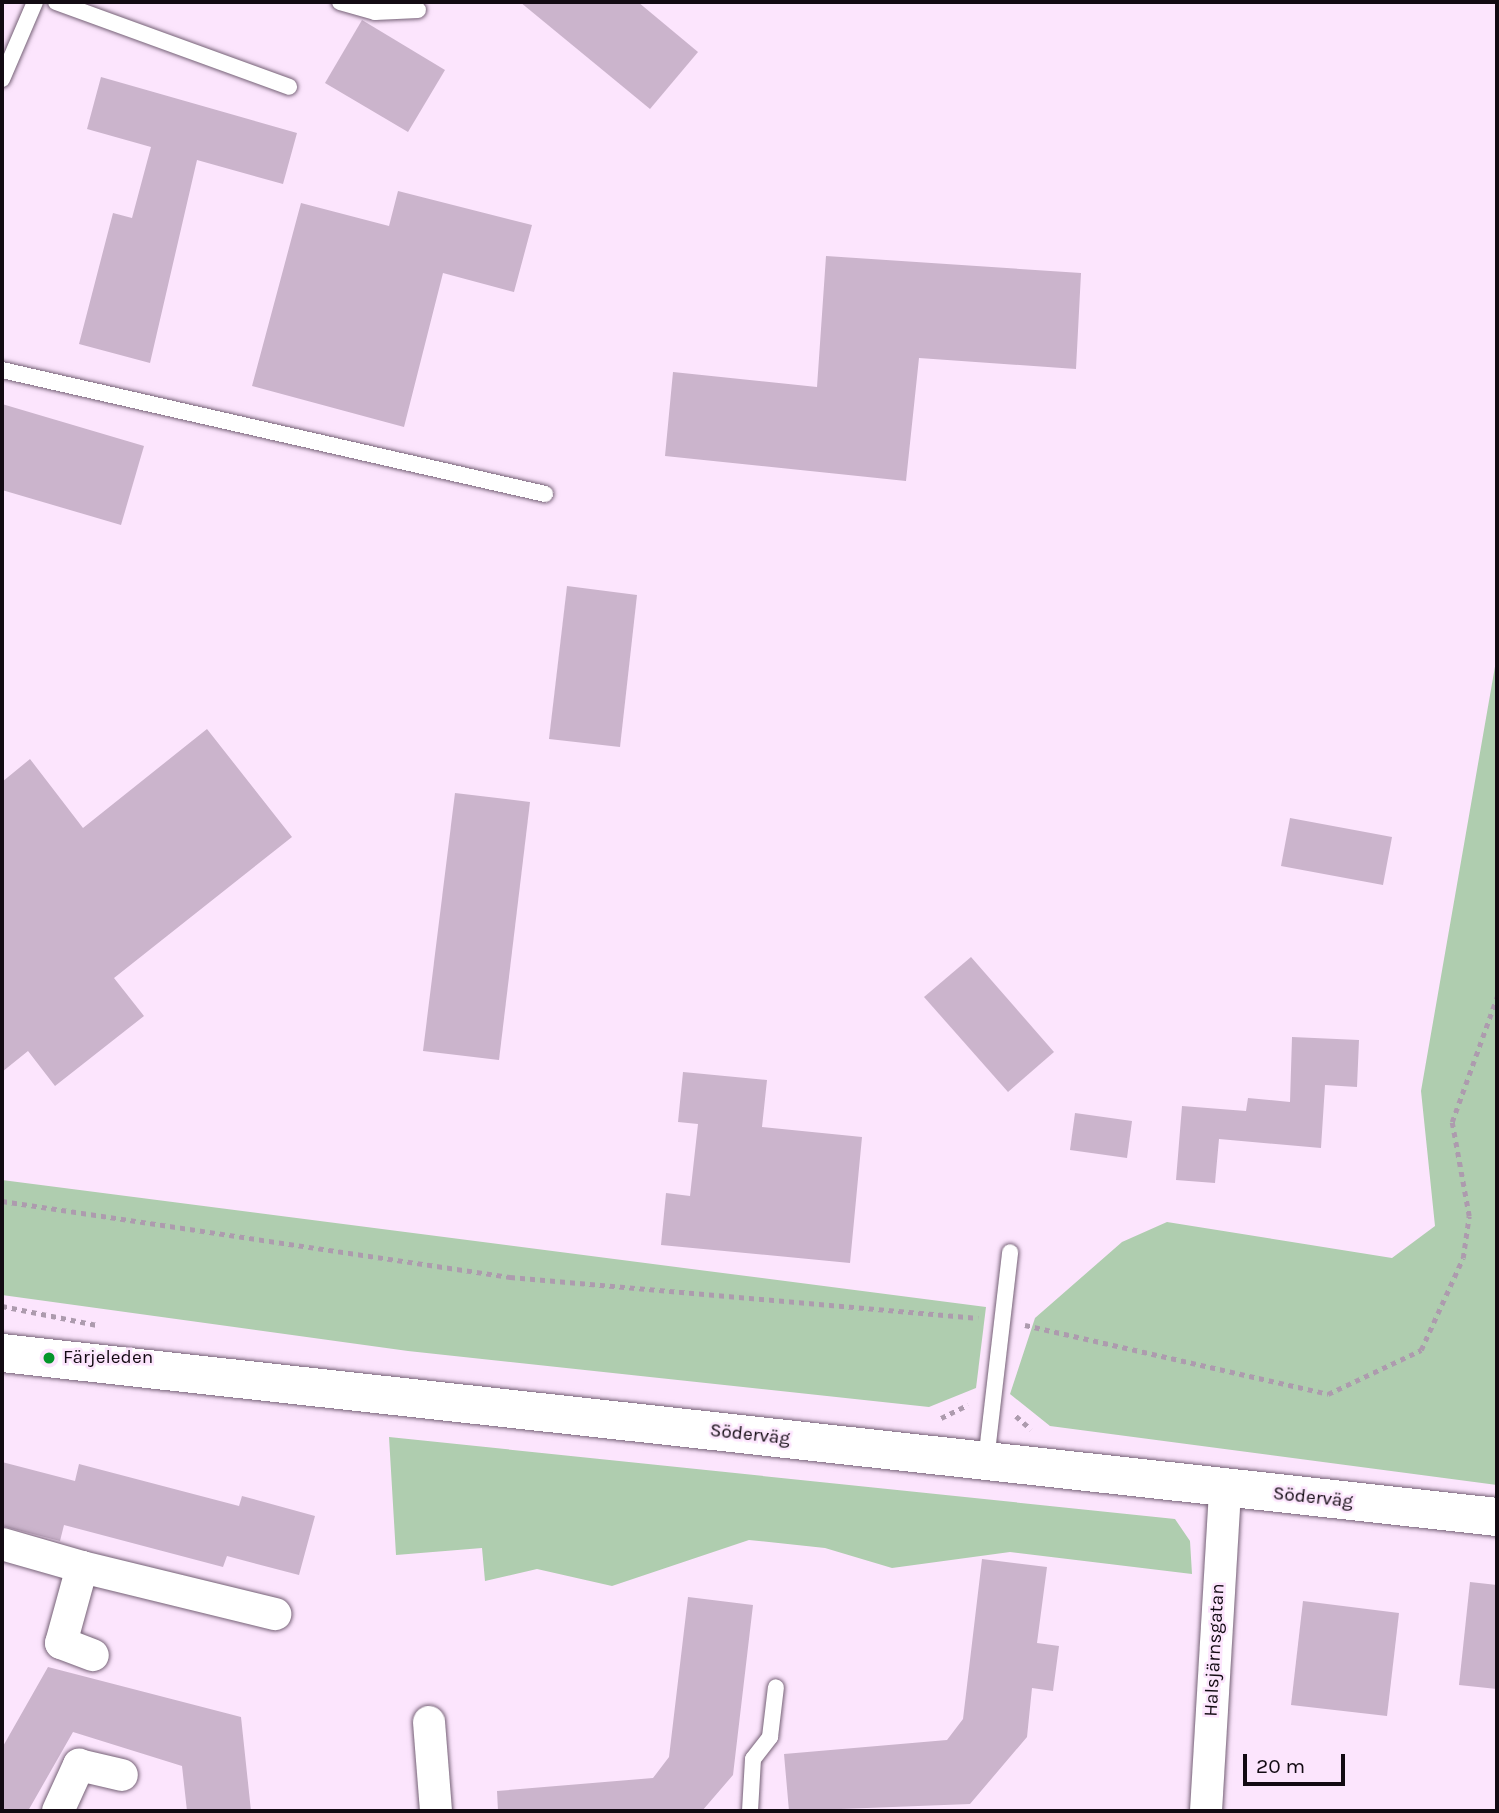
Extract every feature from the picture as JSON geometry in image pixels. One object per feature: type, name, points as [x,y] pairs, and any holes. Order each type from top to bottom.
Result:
[{"type":"main road","name":"Söderväg","points":[[2,1353],[1497,1517]]},
{"type":"street","name":"Halsjärnsgatan","points":[[1206,1811],[1225,1489]]},
{"type":"street","points":[[2,1544],[82,1567],[275,1614]]},
{"type":"street","points":[[82,1567],[61,1643],[93,1655]]},
{"type":"street","points":[[429,1722],[436,1811]]},
{"type":"street","points":[[58,1811],[79,1765],[122,1775]]},
{"type":"lane","points":[[2,79],[35,2]]},
{"type":"lane","points":[[56,2],[289,87]]},
{"type":"lane","points":[[340,2],[376,12],[418,10]]},
{"type":"lane","points":[[2,370],[545,495]]},
{"type":"lane","points":[[986,1461],[1010,1252]]},
{"type":"lane","points":[[750,1811],[753,1759],[770,1737],[776,1687]]},
{"type":"path","points":[[2,1201],[510,1277],[1003,1320],[1328,1394],[1421,1350],[1462,1258],[1469,1216],[1452,1122],[1497,997]]},
{"type":"path","points":[[2,1306],[43,1311]]},
{"type":"green space","points":[[1497,655],[1497,1485],[1050,1426],[1010,1394],[1035,1318],[1122,1242],[1167,1222],[1392,1258],[1435,1226],[1421,1091]]},
{"type":"green space","points":[[2,1180],[986,1307],[976,1388],[929,1407],[408,1351],[2,1295]]},
{"type":"green space","points":[[389,1437],[1175,1519],[1190,1541],[1192,1574],[1010,1552],[892,1568],[825,1548],[749,1540],[612,1586],[537,1569],[485,1581],[482,1548],[396,1555]]},
{"type":"building","points":[[520,2],[638,2],[698,52],[650,109]]},
{"type":"building","points":[[362,20],[445,70],[408,132],[325,83]]},
{"type":"building","points":[[101,77],[297,133],[283,184],[197,160],[150,363],[79,344],[113,213],[132,218],[151,147],[87,129]]},
{"type":"building","points":[[398,191],[532,225],[514,292],[443,273],[404,427],[252,386],[301,203],[389,226]]},
{"type":"building","points":[[826,256],[1081,273],[1076,369],[919,358],[906,481],[665,456],[673,372],[817,387]]},
{"type":"building","points":[[2,404],[144,446],[121,525],[2,490]]},
{"type":"building","points":[[567,586],[637,595],[620,747],[549,739]]},
{"type":"building","points":[[207,729],[292,837],[114,978],[144,1016],[55,1086],[28,1051],[2,1072],[2,782],[30,759],[83,828]]},
{"type":"building","points":[[455,793],[530,802],[499,1060],[423,1051]]},
{"type":"building","points":[[1290,818],[1392,837],[1383,885],[1281,866]]},
{"type":"building","points":[[971,957],[1054,1052],[1008,1092],[924,997]]},
{"type":"building","points":[[1292,1037],[1359,1040],[1357,1087],[1325,1085],[1321,1148],[1219,1139],[1215,1183],[1176,1180],[1182,1106],[1246,1111],[1248,1098],[1290,1102]]},
{"type":"building","points":[[683,1072],[767,1080],[762,1127],[862,1137],[850,1263],[661,1245],[666,1193],[690,1196],[698,1124],[678,1122]]},
{"type":"building","points":[[1075,1113],[1132,1121],[1127,1158],[1070,1150]]},
{"type":"building","points":[[2,1462],[75,1481],[79,1464],[239,1506],[242,1496],[315,1516],[299,1575],[227,1556],[223,1567],[64,1525],[60,1541],[2,1526]]},
{"type":"building","points":[[982,1559],[1047,1567],[1037,1643],[1059,1646],[1053,1691],[1032,1688],[1027,1737],[970,1804],[789,1811],[784,1754],[947,1740],[963,1719]]},
{"type":"building","points":[[1470,1582],[1497,1585],[1497,1689],[1459,1685]]},
{"type":"building","points":[[688,1597],[753,1605],[733,1775],[702,1811],[498,1811],[497,1791],[653,1778],[669,1757]]},
{"type":"building","points":[[1303,1601],[1399,1613],[1387,1716],[1291,1705]]},
{"type":"building","points":[[48,1667],[241,1717],[251,1811],[187,1811],[182,1766],[73,1732],[28,1811],[2,1811],[2,1748]]},
{"type":"place","name":"Färjeleden","points":[[49,1358]]}]
